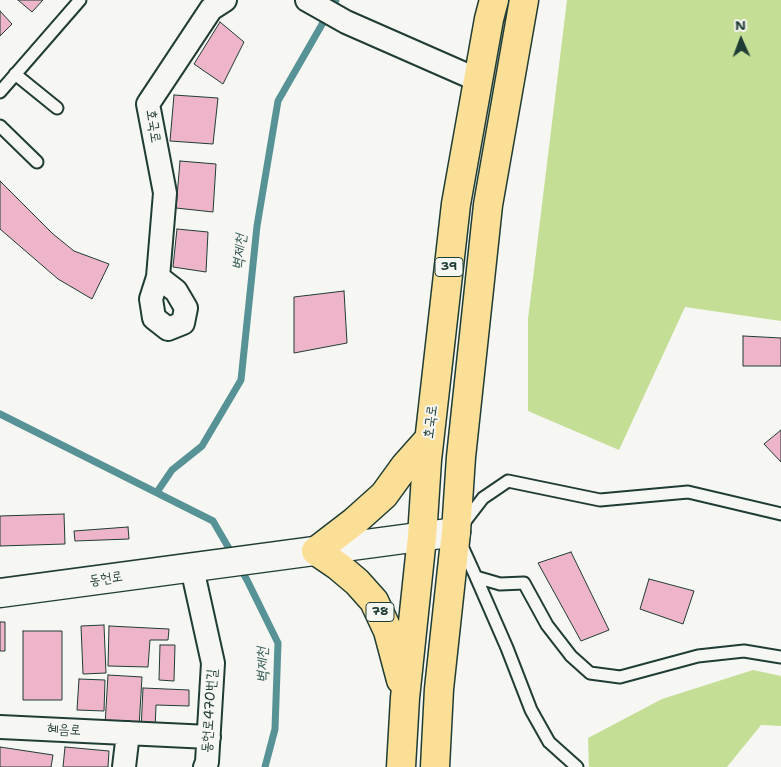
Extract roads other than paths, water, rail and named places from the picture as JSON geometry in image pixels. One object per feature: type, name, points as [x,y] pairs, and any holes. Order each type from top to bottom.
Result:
[{"type":"main road","name":"호국로","points":[[401,767],[405,698],[422,537],[429,439],[456,204],[489,18],[494,0]]},
{"type":"main road","name":"39","points":[[435,767],[440,689],[456,532],[461,456],[488,205],[524,0]]},
{"type":"main road","points":[[316,551],[355,521],[384,495],[405,466],[429,439]]},
{"type":"main road","points":[[316,551],[456,532]]},
{"type":"main road","name":"동헌로","points":[[0,593],[316,551]]},
{"type":"main road","name":"78","points":[[316,551],[357,582],[374,600],[388,630],[405,698]]},
{"type":"street","name":"호국로","points":[[158,277],[165,193],[148,104],[211,9],[225,0]]},
{"type":"street","points":[[307,0],[346,22],[478,80]]},
{"type":"street","name":"동헌로470번길","points":[[202,566],[213,663],[209,737],[205,767]]},
{"type":"street","name":"혜음로","points":[[0,727],[209,737]]},
{"type":"street","points":[[124,767],[128,733]]},
{"type":"lane","points":[[0,92],[80,0]]},
{"type":"lane","points":[[15,74],[57,108]]},
{"type":"lane","points":[[0,126],[37,162]]},
{"type":"lane","points":[[577,767],[549,742],[531,710],[507,648],[456,532],[482,498],[508,481],[600,500],[688,492],[781,514]]},
{"type":"lane","points":[[476,577],[500,584],[524,583],[547,625],[571,656],[590,673],[620,677],[698,656],[744,651],[781,657]]},
{"type":"waterway","name":"벽제천","points":[[157,492],[172,470],[202,446],[241,380],[257,226],[278,101],[336,0]]},
{"type":"waterway","name":"벽제천","points":[[0,414],[213,521],[234,557]]},
{"type":"waterway","name":"벽제천","points":[[239,566],[278,643],[275,729],[265,767]]}]
